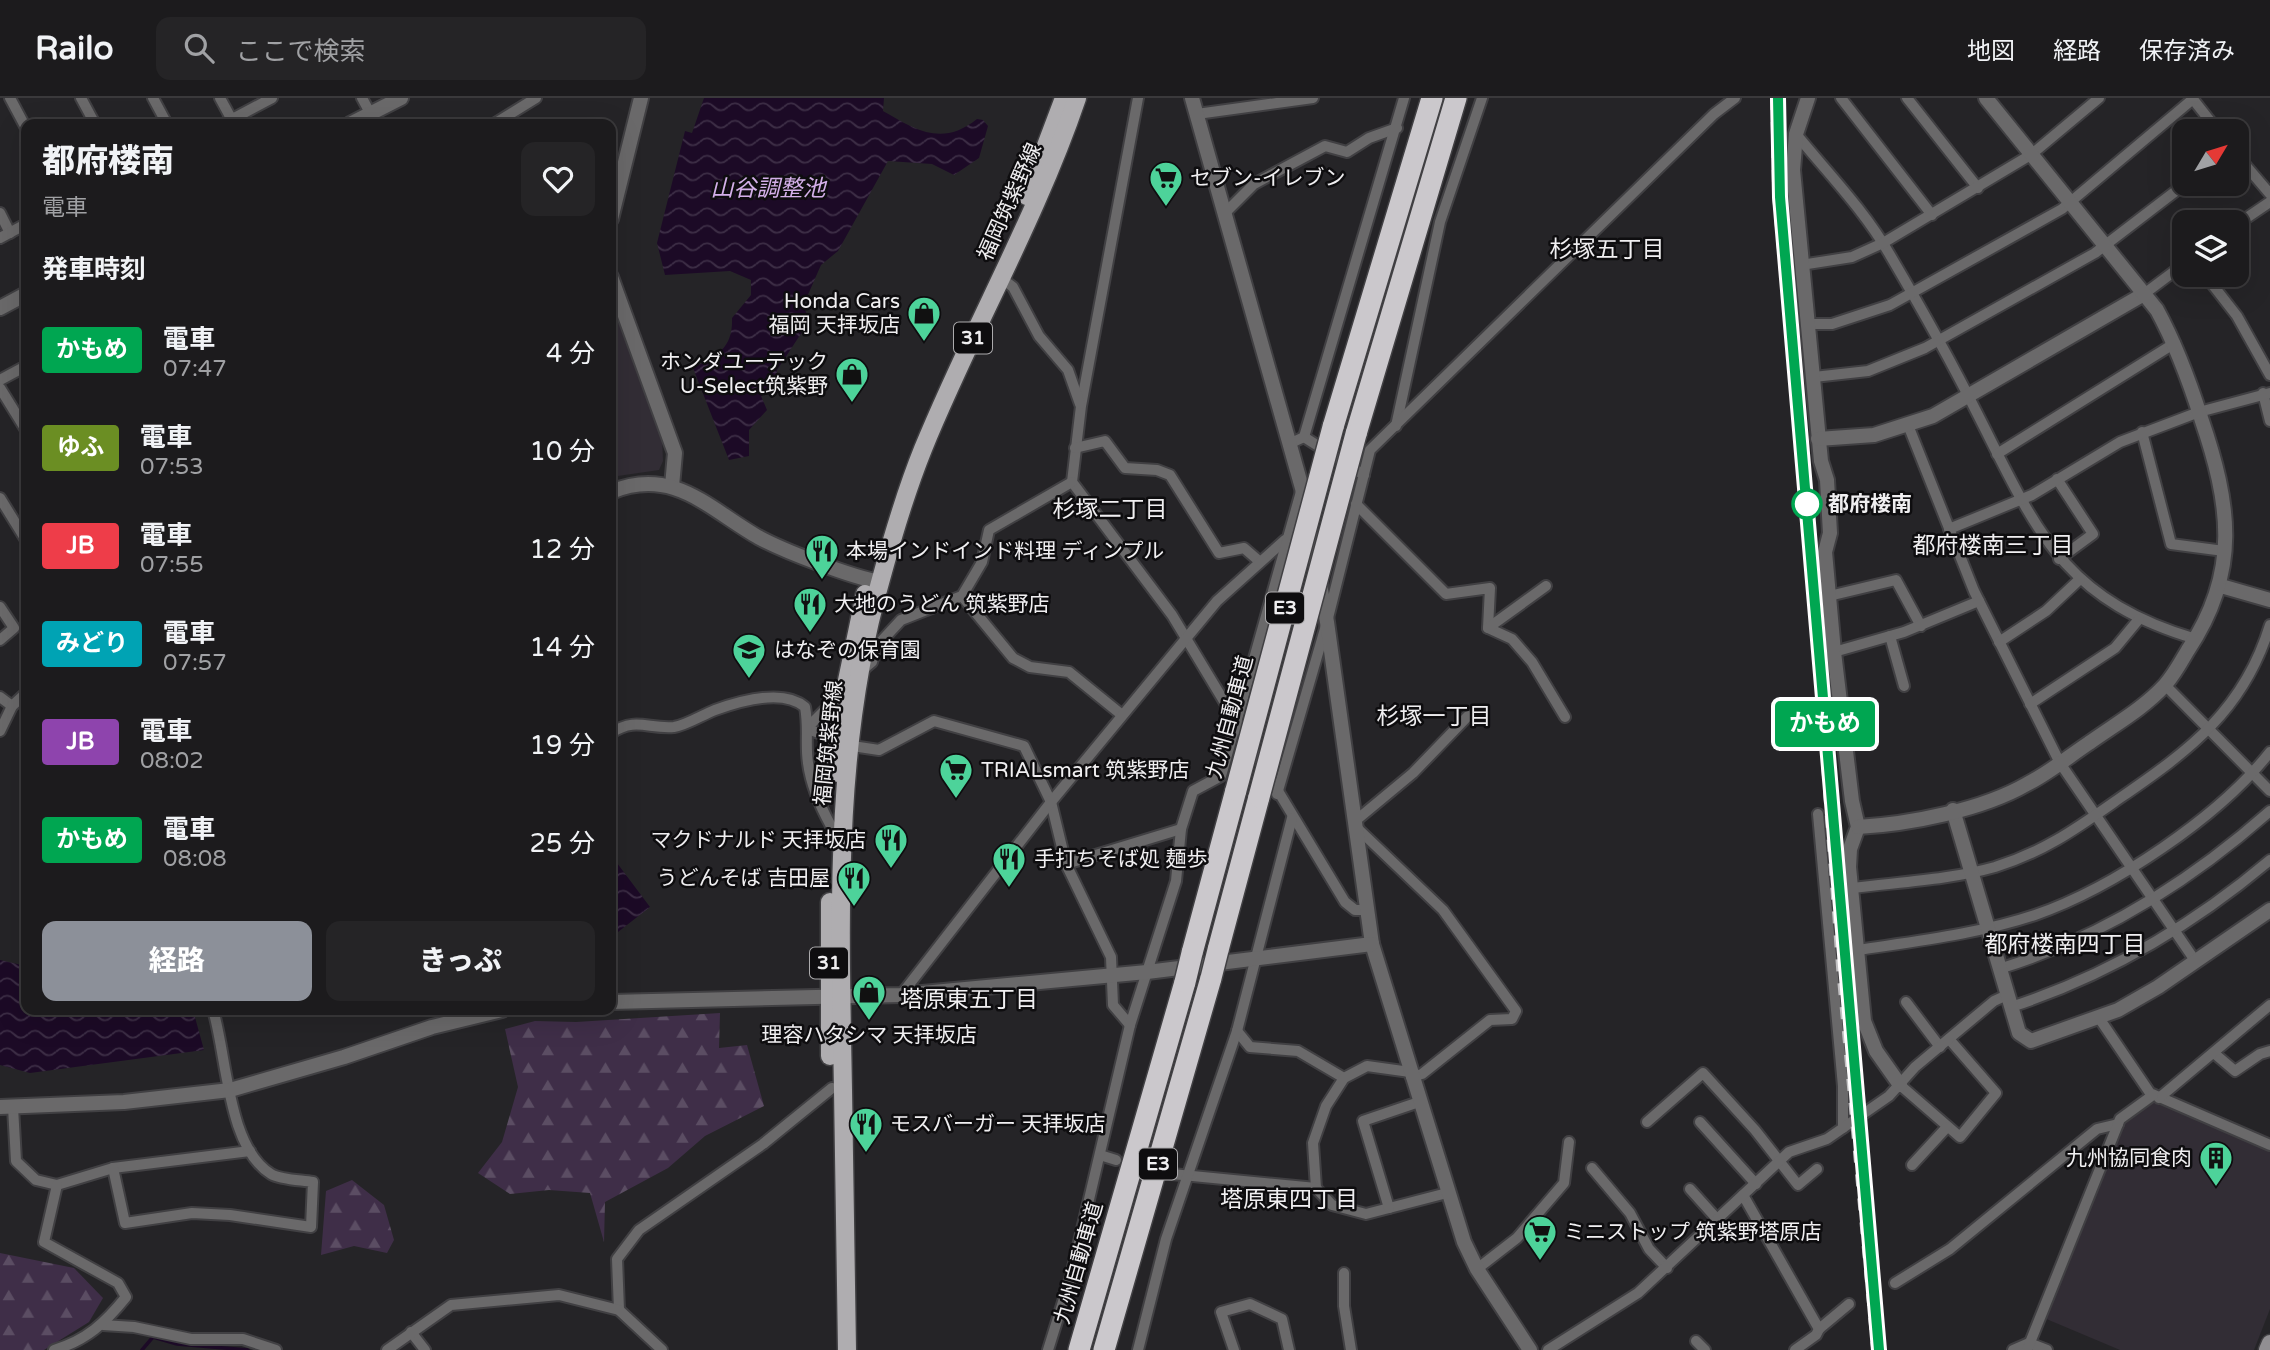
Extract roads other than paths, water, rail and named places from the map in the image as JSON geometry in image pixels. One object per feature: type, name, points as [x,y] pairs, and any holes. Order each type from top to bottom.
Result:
[{"type":"highway","name":"九州自動車道","points":[[1079,1350],[1185,982],[1334,427],[1432,98]]},
{"type":"highway","name":"E3","points":[[1104,1350],[1218,950],[1268,795],[1356,434],[1456,98]]},
{"type":"main road","name":"福岡筑紫野線","points":[[847,1350],[831,826],[836,748],[845,690],[897,485],[1042,164],[1064,98]]},
{"type":"main road","name":"福岡筑紫野線","points":[[835,1350],[832,1088],[842,830],[848,752],[874,581],[922,452],[1053,168],[1077,98]]},
{"type":"main road","points":[[2267,1350],[2270,1343]]},
{"type":"street","points":[[10,98],[21,119]]},
{"type":"street","points":[[82,98],[92,119]]},
{"type":"street","points":[[153,98],[164,119]]},
{"type":"street","points":[[220,98],[226,119]]},
{"type":"street","points":[[233,119],[272,98]]},
{"type":"street","points":[[362,98],[373,119],[401,98]]},
{"type":"street","points":[[503,119],[536,98]]},
{"type":"street","points":[[616,194],[641,98]]},
{"type":"street","points":[[1138,98],[1081,406],[1072,482],[1156,592],[1235,721],[1268,795],[1292,818],[1345,902],[1355,910],[1366,909]]},
{"type":"street","points":[[1192,98],[1225,213],[1297,440],[1301,488],[1327,622],[1372,944],[1464,1242],[1477,1269],[1531,1350]]},
{"type":"street","points":[[1197,114],[1313,98]]},
{"type":"street","points":[[1297,440],[1397,128],[1404,98]]},
{"type":"street","points":[[1396,426],[1440,222],[1482,98]]},
{"type":"street","points":[[1268,795],[1327,622],[1370,450],[1714,114],[1735,98]]},
{"type":"street","points":[[1808,98],[1796,134],[1793,170],[1818,439],[1827,480],[1830,533],[1825,552],[1833,652],[1852,801],[1858,827],[1850,849],[1866,1028],[1876,1051],[1900,1085],[1960,1137],[1996,1093],[1949,1039]]},
{"type":"street","points":[[1842,98],[1932,215]]},
{"type":"street","points":[[1908,98],[1978,187]]},
{"type":"street","points":[[1858,827],[1887,825],[2004,796],[2060,763],[2142,705],[2165,685],[2196,639],[2221,586],[2224,551],[2223,494],[2175,342],[2144,294],[1986,98]]},
{"type":"street","points":[[1801,265],[1852,257],[1883,243],[2032,154],[2099,98]]},
{"type":"street","points":[[1808,324],[1832,324],[1863,316],[1912,293],[2071,202],[2192,99],[2208,119]]},
{"type":"street","points":[[514,113],[517,119]]},
{"type":"street","points":[[1225,213],[1267,175],[1325,146],[1347,152],[1369,138],[1397,128]]},
{"type":"street","points":[[1796,134],[1883,243],[1968,397],[2020,500],[2059,559],[2080,579],[2139,619],[2196,639]]},
{"type":"street","points":[[2249,169],[2270,194]]},
{"type":"street","points":[[1814,377],[1852,375],[1886,366],[1938,341],[2104,247],[2172,194]]},
{"type":"street","points":[[2249,216],[2270,202]]},
{"type":"street","points":[[0,213],[5,236],[21,228]]},
{"type":"street","points":[[1818,439],[1874,435],[1908,425],[1968,397],[2144,294],[2172,273]]},
{"type":"street","points":[[1001,278],[1013,287],[1039,336],[1068,370],[1081,406]]},
{"type":"street","points":[[2214,287],[2237,316],[2270,375]]},
{"type":"street","points":[[616,291],[675,453],[672,486]]},
{"type":"street","points":[[0,308],[21,297]]},
{"type":"street","points":[[1997,454],[2175,342]]},
{"type":"street","points":[[0,380],[21,369]]},
{"type":"street","points":[[0,388],[21,422]]},
{"type":"street","points":[[1949,529],[2020,500],[2102,450],[2199,412],[2266,393],[2270,421]]},
{"type":"street","points":[[1908,425],[1979,601],[2060,763],[2196,962]]},
{"type":"street","points":[[2143,432],[2168,541],[2175,546],[2224,551]]},
{"type":"street","points":[[1297,440],[1364,475]]},
{"type":"street","points":[[1075,448],[1105,441],[1125,468],[1157,470],[1170,475],[1219,553],[1244,548],[1259,561]]},
{"type":"street","points":[[2057,479],[2093,534],[2059,559]]},
{"type":"street","points":[[859,673],[872,662],[876,648],[901,620],[962,596],[982,562],[989,530],[1072,482]]},
{"type":"street","points":[[616,491],[635,485],[672,486],[703,499],[759,537],[874,581]]},
{"type":"street","points":[[1048,1350],[1071,1276],[1130,1025],[1177,881],[1181,829],[1193,791],[1221,776],[1301,488]]},
{"type":"street","points":[[0,498],[21,532]]},
{"type":"street","points":[[1356,504],[1446,594],[1490,588],[1488,628]]},
{"type":"street","points":[[901,995],[1051,802],[1217,601],[1285,540]]},
{"type":"street","points":[[1999,642],[2046,611],[2080,579]]},
{"type":"street","points":[[1829,596],[1896,580],[1921,625]]},
{"type":"street","points":[[1488,628],[1546,586]]},
{"type":"street","points":[[2221,586],[2270,600]]},
{"type":"street","points":[[962,596],[1013,658],[1030,667],[1069,672],[1122,715]]},
{"type":"street","points":[[1833,652],[1890,636],[1979,601]]},
{"type":"street","points":[[0,607],[14,628],[0,640]]},
{"type":"street","points":[[2030,704],[2108,653],[2139,619]]},
{"type":"street","points":[[1852,888],[1970,873],[2024,857],[2075,832],[2180,757],[2208,730],[2236,699],[2252,674],[2270,625]]},
{"type":"street","points":[[1488,628],[1512,639],[1532,662],[1565,717]]},
{"type":"street","points":[[1890,636],[1904,685]]},
{"type":"street","points":[[2165,685],[2270,792]]},
{"type":"street","points":[[809,728],[845,690]]},
{"type":"street","points":[[0,697],[12,706]]},
{"type":"street","points":[[0,731],[12,706],[21,698]]},
{"type":"street","points":[[616,730],[627,723],[675,727],[717,709],[765,698],[785,698],[801,703],[805,707],[809,728],[807,761],[818,804],[831,826]]},
{"type":"street","points":[[1354,824],[1413,774],[1468,716]]},
{"type":"street","points":[[859,747],[879,750],[933,721],[1024,746],[1051,802],[1066,864],[1111,957],[1113,1005],[1130,1025]]},
{"type":"street","points":[[809,728],[828,736]]},
{"type":"street","points":[[1858,950],[1987,928],[2036,915],[2072,900],[2202,819],[2252,773],[2270,752]]},
{"type":"street","points":[[1953,810],[2019,1033],[2031,1041],[2099,1018],[2158,987],[2270,910]]},
{"type":"street","points":[[2000,968],[2063,947],[2152,898],[2216,855],[2270,811]]},
{"type":"street","points":[[1818,814],[1829,967],[1843,1086],[1843,1128]]},
{"type":"street","points":[[1138,1350],[1166,1239],[1237,1031],[1292,818]]},
{"type":"street","points":[[1354,824],[1443,910],[1516,1011],[1512,1019],[1490,1020],[1422,1074],[1367,1066],[1344,1078],[1326,1106],[1313,1143],[1316,1188],[1332,1205],[1366,1214],[1447,1193]]},
{"type":"street","points":[[1066,864],[1181,829]]},
{"type":"street","points":[[1548,1350],[1638,1293],[1789,1152],[1827,1139],[1843,1128],[1900,1085],[1915,1067],[1994,1001],[2009,1001],[2094,976],[2209,907],[2270,860]]},
{"type":"street","points":[[616,1002],[901,995],[1112,976],[1372,944]]},
{"type":"street","points":[[1906,1002],[1940,1046]]},
{"type":"street","points":[[2028,1346],[2120,1119],[2215,1054],[2270,1005]]},
{"type":"street","points":[[113,1168],[125,1223],[192,1213],[230,1215],[311,1227],[313,1182],[271,1174],[250,1151],[233,1117],[214,1015]]},
{"type":"street","points":[[250,1151],[113,1168],[57,1185],[36,1180],[16,1161],[6,1107],[124,1102],[230,1090],[344,1057],[432,1027],[481,1015]]},
{"type":"street","points":[[2099,1018],[2156,1096],[2270,1145]]},
{"type":"street","points":[[1237,1031],[1250,1047],[1298,1051],[1344,1078]]},
{"type":"street","points":[[2215,1054],[2235,1071],[2260,1054],[2270,1051]]},
{"type":"street","points":[[1647,1122],[1703,1073],[1722,1091],[1798,1185],[1817,1169]]},
{"type":"street","points":[[619,1310],[617,1259],[639,1230],[763,1144],[832,1088]]},
{"type":"street","points":[[1389,1208],[1363,1121],[1419,1102]]},
{"type":"street","points":[[1700,1122],[1756,1184]]},
{"type":"street","points":[[1895,1283],[1950,1249],[2096,1129],[2118,1124]]},
{"type":"street","points":[[1912,1165],[1947,1127]]},
{"type":"street","points":[[1477,1269],[1517,1238],[1564,1183],[1569,1142]]},
{"type":"street","points":[[1100,1155],[1115,1160]]},
{"type":"street","points":[[1592,1168],[1630,1213],[1649,1249],[1667,1268]]},
{"type":"street","points":[[1172,1174],[1316,1188]]},
{"type":"street","points":[[54,1350],[77,1343],[103,1325],[126,1297],[118,1283],[44,1242],[57,1185]]},
{"type":"street","points":[[1690,1189],[1717,1219]]},
{"type":"street","points":[[1743,1195],[1819,1329]]},
{"type":"street","points":[[1344,1273],[1344,1306],[1351,1350]]},
{"type":"street","points":[[387,1350],[451,1305],[559,1295],[619,1310],[662,1350]]},
{"type":"street","points":[[1234,1350],[1221,1312],[1250,1304],[1282,1318],[1289,1350]]},
{"type":"street","points":[[1796,1350],[1850,1304]]},
{"type":"street","points":[[103,1325],[134,1327],[191,1339],[243,1339],[276,1350]]},
{"type":"street","points":[[411,1332],[425,1350]]},
{"type":"street","points":[[1696,1341],[1705,1350]]},
{"type":"street","points":[[2013,1350],[2028,1346],[2047,1350]]},
{"type":"water","name":"山谷調整池","points":[[704,98],[884,98],[883,111],[929,133],[952,132],[977,119],[983,120],[988,126],[979,158],[954,175],[932,164],[888,161],[838,251],[821,265],[803,306],[810,320],[777,370],[776,384],[771,392],[761,396],[767,410],[749,430],[749,456],[729,460],[693,368],[710,359],[727,344],[732,318],[751,295],[751,280],[730,271],[665,275],[657,243],[685,131],[692,133]]},
{"type":"water","points":[[616,862],[650,907],[616,936]]},
{"type":"water","points":[[0,960],[21,965],[21,1015],[194,1015],[204,1050],[30,1073],[0,1065]]},
{"type":"waterway","points":[[142,1350],[153,1337],[177,1344],[248,1350]]},
{"type":"railway","points":[[1772,98],[1774,197],[1812,617],[1838,970],[1873,1350]]},
{"type":"train","name":"かもめ","points":[[1778,98],[1780,197],[1844,969],[1879,1350]]},
{"type":"place","name":"セブン-イレブン","points":[[1166,208]]},
{"type":"place","name":"Honda Cars 福岡 天拝坂店","points":[[924,343]]},
{"type":"place","name":"ホンダユーテック U-Select筑紫野","points":[[852,404]]},
{"type":"place","name":"都府楼南","points":[[1807,504]]},
{"type":"place","name":"本場インドインド料理 ディンプル","points":[[822,581]]},
{"type":"place","name":"大地のうどん 筑紫野店","points":[[810,634]]},
{"type":"place","name":"はなぞの保育園","points":[[749,680]]},
{"type":"place","name":"TRIALsmart 筑紫野店","points":[[956,800]]},
{"type":"place","name":"マクドナルド 天拝坂店","points":[[891,870]]},
{"type":"place","name":"手打ちそば処 麺歩","points":[[1009,889]]},
{"type":"place","name":"うどんそば 吉田屋","points":[[854,908]]},
{"type":"place","name":"理容ハタシマ 天拝坂店","points":[[869,1022]]},
{"type":"place","name":"モスバーガー 天拝坂店","points":[[866,1154]]},
{"type":"place","name":"九州協同食肉","points":[[2216,1188]]},
{"type":"place","name":"ミニストップ 筑紫野塔原店","points":[[1540,1262]]},
{"type":"district","name":"杉塚五丁目","points":[[1607,250]]},
{"type":"district","name":"杉塚二丁目","points":[[1110,510]]},
{"type":"district","name":"都府楼南三丁目","points":[[1993,546]]},
{"type":"district","name":"杉塚一丁目","points":[[1434,717]]},
{"type":"district","name":"都府楼南四丁目","points":[[2065,945]]},
{"type":"district","name":"塔原東五丁目","points":[[969,1000]]},
{"type":"district","name":"塔原東四丁目","points":[[1289,1200]]}]
